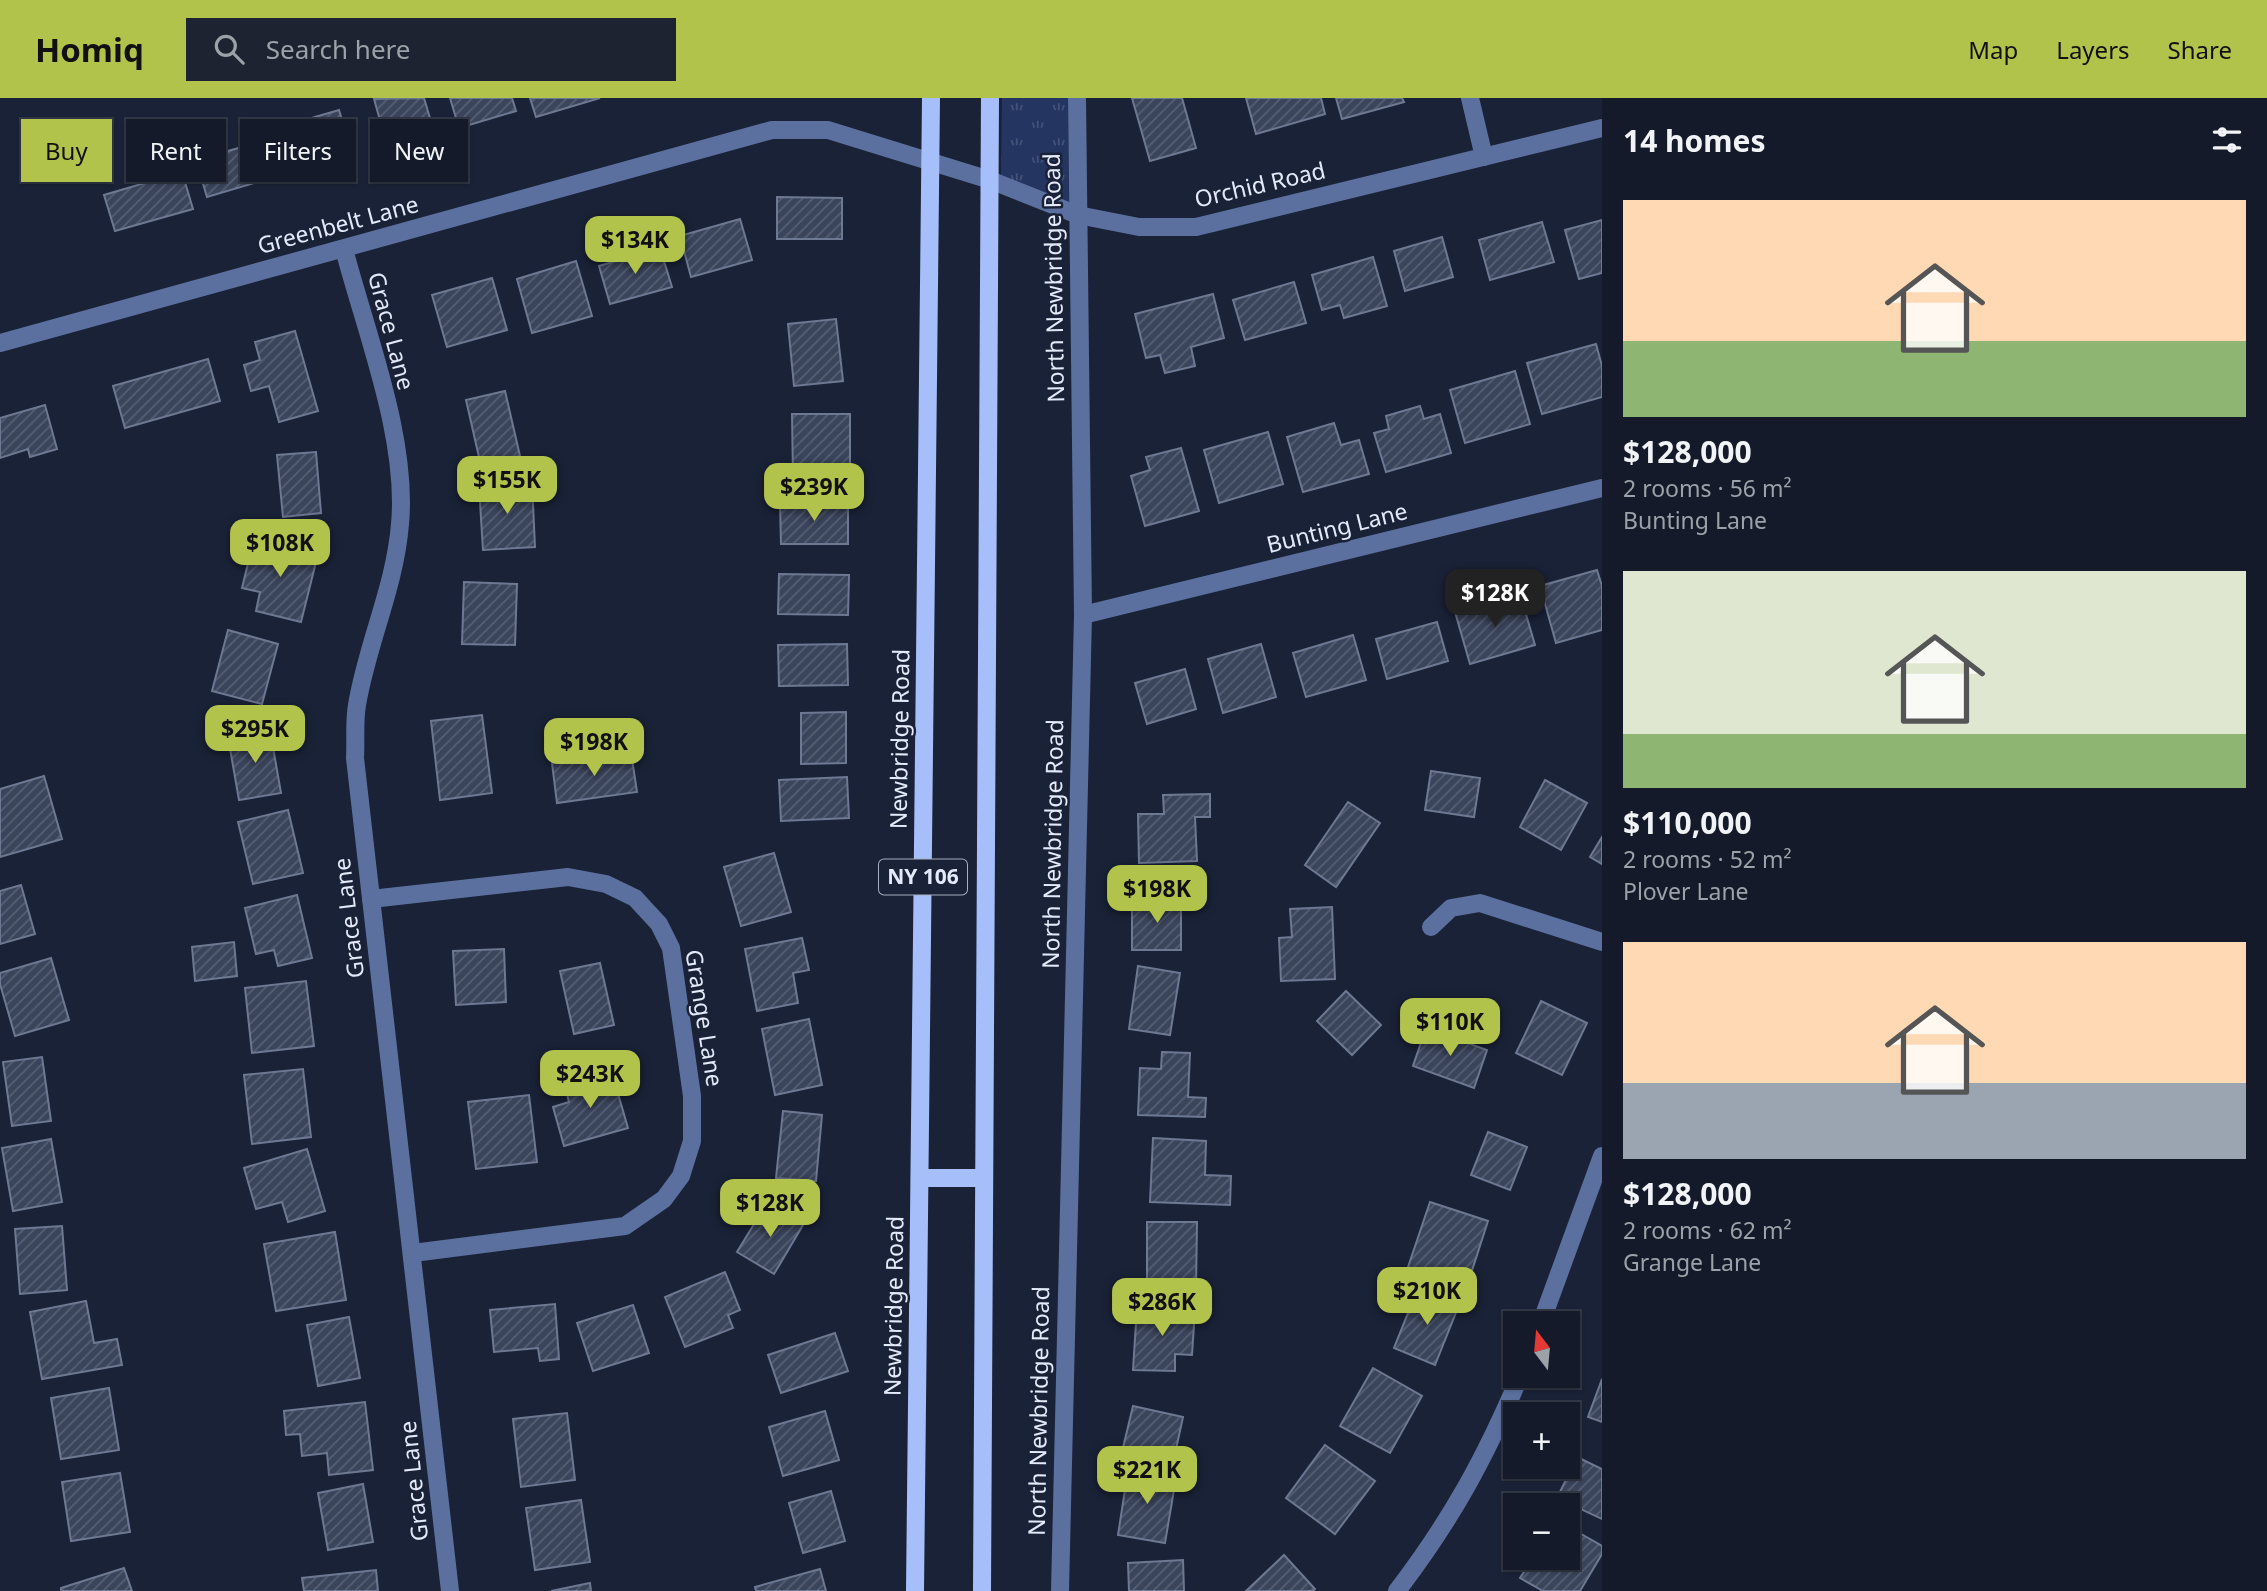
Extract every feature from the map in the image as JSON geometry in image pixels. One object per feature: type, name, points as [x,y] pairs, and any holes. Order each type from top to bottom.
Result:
[{"type":"main road","name":"Newbridge Road","points":[[915,1591],[931,98]]},
{"type":"main road","name":"NY 106","points":[[982,1591],[990,98]]},
{"type":"main road","points":[[920,1178],[984,1178]]},
{"type":"street","name":"North Newbridge Road","points":[[1060,1591],[1083,615],[1077,98]]},
{"type":"street","points":[[1470,98],[1484,156]]},
{"type":"street","name":"Orchid Road","points":[[931,162],[990,180],[1078,215],[1139,227],[1196,227],[1602,128]]},
{"type":"street","name":"Greenbelt Lane","points":[[0,342],[772,130],[828,130],[931,162]]},
{"type":"street","name":"Grace Lane","points":[[344,249],[395,438],[400,477],[400,524],[392,573],[357,706],[355,758],[450,1591]]},
{"type":"street","name":"Bunting Lane","points":[[1083,615],[1602,488]]},
{"type":"street","name":"Grange Lane","points":[[371,899],[568,877],[606,884],[635,898],[660,924],[671,948],[692,1096],[692,1141],[681,1176],[664,1199],[625,1226],[413,1253]]},
{"type":"street","points":[[1431,927],[1451,908],[1480,903],[1602,942]]},
{"type":"street","points":[[1545,1311],[1602,1156]]},
{"type":"street","points":[[1397,1591],[1440,1536],[1488,1452],[1515,1388]]},
{"type":"green space","points":[[1002,98],[1068,98],[1069,206],[1001,176]]},
{"type":"building","points":[[424,98],[430,119],[380,119],[374,99]]},
{"type":"building","points":[[450,98],[512,98],[516,111],[468,125],[468,119],[456,119]]},
{"type":"building","points":[[530,98],[600,98],[536,117]]},
{"type":"building","points":[[1132,98],[1182,98],[1196,148],[1150,161]]},
{"type":"building","points":[[1246,98],[1321,98],[1325,114],[1256,134]]},
{"type":"building","points":[[1336,98],[1402,98],[1404,102],[1342,119]]},
{"type":"building","points":[[339,110],[342,119],[308,119]]},
{"type":"building","points":[[240,148],[240,182],[258,182],[207,197],[203,182],[226,182],[226,152]]},
{"type":"building","points":[[148,182],[185,182],[193,209],[115,231],[104,195]]},
{"type":"building","points":[[777,197],[842,198],[842,239],[777,239]]},
{"type":"building","points":[[740,219],[752,260],[691,277],[680,236]]},
{"type":"building","points":[[1602,220],[1602,273],[1579,279],[1565,230]]},
{"type":"building","points":[[1542,222],[1554,262],[1490,280],[1479,240]]},
{"type":"building","points":[[1442,237],[1453,277],[1405,291],[1394,251]]},
{"type":"building","points":[[660,248],[672,287],[610,304],[599,266]]},
{"type":"building","points":[[1373,257],[1387,306],[1344,318],[1340,305],[1322,310],[1312,275]]},
{"type":"building","points":[[576,261],[592,316],[532,333],[517,279]]},
{"type":"building","points":[[492,278],[507,330],[447,347],[432,295]]},
{"type":"building","points":[[1294,282],[1306,323],[1245,340],[1233,300]]},
{"type":"building","points":[[1213,294],[1224,338],[1191,347],[1195,366],[1165,373],[1160,355],[1146,358],[1135,314]]},
{"type":"building","points":[[836,319],[843,381],[794,386],[788,324]]},
{"type":"building","points":[[295,331],[318,411],[279,422],[269,386],[251,391],[244,365],[260,360],[255,342]]},
{"type":"building","points":[[1596,344],[1602,366],[1602,397],[1542,414],[1527,363]]},
{"type":"building","points":[[208,359],[220,401],[125,428],[113,386]]},
{"type":"building","points":[[1515,371],[1530,424],[1465,443],[1450,390]]},
{"type":"building","points":[[505,391],[520,456],[481,466],[466,400]]},
{"type":"building","points":[[45,405],[57,449],[30,457],[28,449],[0,458],[0,418]]},
{"type":"building","points":[[1420,406],[1424,419],[1440,414],[1451,453],[1386,472],[1374,433],[1389,429],[1386,416]]},
{"type":"building","points":[[792,414],[850,414],[850,478],[793,478]]},
{"type":"building","points":[[1334,423],[1341,445],[1359,440],[1369,474],[1303,492],[1287,437]]},
{"type":"building","points":[[1268,432],[1283,484],[1219,503],[1204,450]]},
{"type":"building","points":[[1181,448],[1199,511],[1145,526],[1131,476],[1150,470],[1146,457]]},
{"type":"building","points":[[316,452],[321,513],[283,517],[277,455]]},
{"type":"building","points":[[532,483],[535,547],[483,550],[479,486]]},
{"type":"building","points":[[780,503],[848,503],[848,544],[781,544]]},
{"type":"building","points":[[254,539],[318,554],[301,622],[256,611],[260,592],[242,588]]},
{"type":"building","points":[[1597,570],[1602,586],[1602,630],[1556,643],[1540,586]]},
{"type":"building","points":[[779,574],[849,575],[848,615],[778,614]]},
{"type":"building","points":[[464,582],[517,584],[515,645],[462,644]]},
{"type":"building","points":[[1520,594],[1535,645],[1470,664],[1455,612]]},
{"type":"building","points":[[1437,622],[1448,661],[1387,679],[1376,639]]},
{"type":"building","points":[[228,630],[278,644],[262,704],[212,691]]},
{"type":"building","points":[[1353,635],[1366,680],[1306,697],[1293,653]]},
{"type":"building","points":[[847,644],[848,685],[779,686],[778,645]]},
{"type":"building","points":[[1261,644],[1276,697],[1223,713],[1208,659]]},
{"type":"building","points":[[1185,669],[1196,709],[1147,724],[1135,683]]},
{"type":"building","points":[[846,712],[846,763],[801,764],[801,713]]},
{"type":"building","points":[[482,715],[492,793],[440,800],[431,721]]},
{"type":"building","points":[[270,730],[281,793],[239,800],[228,737]]},
{"type":"building","points":[[631,752],[637,792],[557,803],[552,763]]},
{"type":"building","points":[[1431,771],[1480,778],[1474,817],[1425,810]]},
{"type":"building","points":[[44,776],[62,839],[0,857],[0,789]]},
{"type":"building","points":[[847,777],[849,818],[781,821],[779,780]]},
{"type":"building","points":[[1545,780],[1587,803],[1561,850],[1520,827]]},
{"type":"building","points":[[1210,794],[1210,817],[1195,817],[1197,861],[1139,863],[1138,814],[1164,814],[1163,795]]},
{"type":"building","points":[[1348,802],[1380,823],[1336,887],[1305,865]]},
{"type":"building","points":[[288,810],[303,873],[253,884],[238,822]]},
{"type":"building","points":[[1602,837],[1602,864],[1590,857]]},
{"type":"building","points":[[774,853],[791,912],[741,926],[724,867]]},
{"type":"building","points":[[21,885],[35,934],[0,944],[0,891]]},
{"type":"building","points":[[297,895],[312,958],[278,966],[274,950],[256,954],[245,908]]},
{"type":"building","points":[[1181,900],[1181,950],[1132,950],[1132,901]]},
{"type":"building","points":[[1332,907],[1335,979],[1281,981],[1279,938],[1292,937],[1290,909]]},
{"type":"building","points":[[802,938],[809,970],[793,973],[798,1003],[757,1011],[745,949]]},
{"type":"building","points":[[234,942],[237,976],[195,981],[192,947]]},
{"type":"building","points":[[504,949],[506,1002],[456,1005],[453,951]]},
{"type":"building","points":[[51,958],[69,1020],[15,1036],[0,984],[0,973]]},
{"type":"building","points":[[600,963],[614,1025],[574,1034],[560,971]]},
{"type":"building","points":[[1138,966],[1180,973],[1170,1035],[1129,1029]]},
{"type":"building","points":[[306,981],[314,1046],[252,1053],[245,988]]},
{"type":"building","points":[[1346,991],[1381,1025],[1352,1055],[1317,1021]]},
{"type":"building","points":[[1541,1001],[1587,1023],[1562,1075],[1516,1053]]},
{"type":"building","points":[[809,1019],[822,1085],[775,1095],[762,1029]]},
{"type":"building","points":[[1426,1028],[1487,1050],[1474,1088],[1413,1066]]},
{"type":"building","points":[[1162,1052],[1190,1053],[1188,1097],[1206,1098],[1205,1117],[1138,1115],[1140,1068],[1161,1069]]},
{"type":"building","points":[[42,1057],[51,1121],[12,1126],[3,1062]]},
{"type":"building","points":[[303,1069],[311,1137],[252,1144],[244,1075]]},
{"type":"building","points":[[612,1073],[628,1128],[564,1146],[553,1107],[569,1102],[565,1086]]},
{"type":"building","points":[[529,1095],[537,1162],[476,1169],[468,1102]]},
{"type":"building","points":[[783,1111],[822,1115],[816,1181],[776,1178]]},
{"type":"building","points":[[1488,1132],[1527,1147],[1510,1190],[1471,1175]]},
{"type":"building","points":[[1153,1138],[1206,1141],[1205,1175],[1231,1176],[1230,1205],[1150,1202]]},
{"type":"building","points":[[51,1139],[62,1202],[13,1211],[2,1148]]},
{"type":"building","points":[[307,1149],[325,1211],[288,1222],[282,1202],[256,1209],[244,1168]]},
{"type":"building","points":[[1430,1202],[1488,1221],[1467,1286],[1408,1267]]},
{"type":"building","points":[[767,1203],[803,1225],[774,1274],[737,1252]]},
{"type":"building","points":[[1147,1222],[1197,1222],[1196,1288],[1147,1287]]},
{"type":"building","points":[[62,1226],[67,1290],[20,1294],[15,1229]]},
{"type":"building","points":[[335,1232],[346,1300],[276,1311],[264,1244]]},
{"type":"building","points":[[725,1272],[740,1310],[728,1315],[733,1328],[685,1347],[665,1297]]},
{"type":"building","points":[[1418,1288],[1459,1305],[1435,1365],[1394,1348]]},
{"type":"building","points":[[86,1301],[94,1343],[117,1339],[122,1365],[42,1379],[30,1312]]},
{"type":"building","points":[[555,1304],[559,1359],[540,1361],[538,1348],[494,1352],[490,1310]]},
{"type":"building","points":[[633,1305],[649,1353],[593,1371],[577,1323]]},
{"type":"building","points":[[1137,1307],[1195,1310],[1192,1355],[1175,1354],[1175,1371],[1133,1370]]},
{"type":"building","points":[[349,1317],[360,1378],[318,1386],[307,1325]]},
{"type":"building","points":[[835,1333],[848,1371],[781,1393],[768,1355]]},
{"type":"building","points":[[1373,1368],[1422,1396],[1390,1453],[1340,1426]]},
{"type":"building","points":[[1602,1379],[1602,1422],[1588,1417]]},
{"type":"building","points":[[109,1388],[119,1450],[61,1459],[51,1398]]},
{"type":"building","points":[[365,1402],[373,1470],[329,1475],[327,1453],[302,1456],[300,1434],[286,1435],[284,1411]]},
{"type":"building","points":[[1133,1406],[1183,1417],[1173,1463],[1122,1452]]},
{"type":"building","points":[[825,1411],[839,1460],[783,1476],[769,1427]]},
{"type":"building","points":[[567,1413],[575,1480],[521,1487],[513,1419]]},
{"type":"building","points":[[1325,1445],[1375,1481],[1335,1534],[1286,1498]]},
{"type":"building","points":[[1580,1458],[1602,1469],[1602,1519],[1580,1509],[1580,1493],[1559,1493],[1566,1479],[1580,1479]]},
{"type":"building","points":[[1128,1470],[1176,1478],[1165,1543],[1118,1535]]},
{"type":"building","points":[[120,1473],[130,1532],[71,1541],[62,1482]]},
{"type":"building","points":[[363,1484],[373,1542],[328,1550],[318,1493]]},
{"type":"building","points":[[831,1491],[845,1541],[803,1553],[789,1503]]},
{"type":"building","points":[[581,1500],[590,1562],[535,1570],[526,1508]]},
{"type":"building","points":[[1580,1533],[1602,1546],[1602,1554],[1580,1591],[1543,1591],[1520,1578],[1525,1570],[1580,1570]]},
{"type":"building","points":[[1284,1555],[1315,1589],[1313,1591],[1246,1591]]},
{"type":"building","points":[[1183,1560],[1184,1591],[1129,1591],[1128,1563]]},
{"type":"building","points":[[124,1568],[132,1591],[61,1591],[61,1588]]},
{"type":"building","points":[[820,1569],[826,1591],[756,1591],[755,1587]]},
{"type":"building","points":[[376,1570],[378,1591],[304,1591],[302,1578]]},
{"type":"building","points":[[590,1583],[591,1591],[551,1591]]}]
